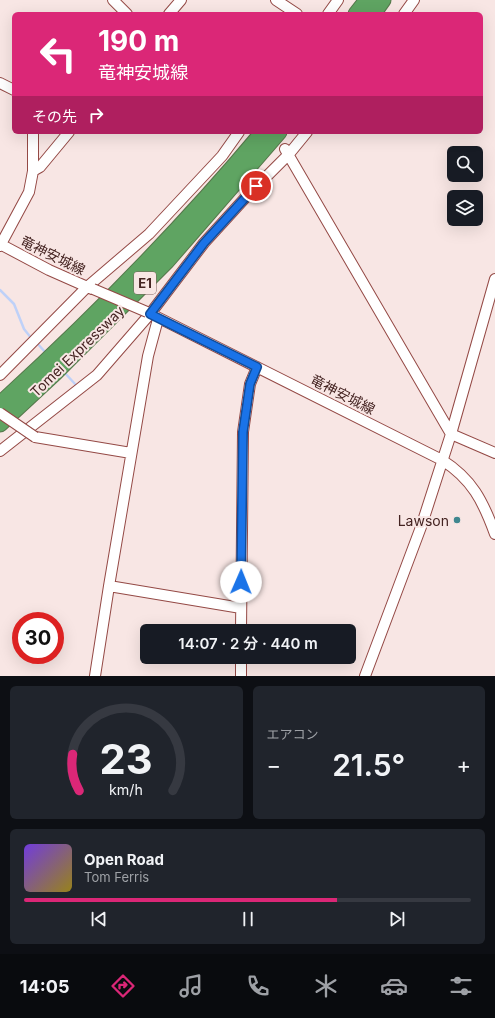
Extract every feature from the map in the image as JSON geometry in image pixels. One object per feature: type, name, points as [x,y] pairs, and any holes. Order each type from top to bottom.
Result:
[{"type":"highway","points":[[358,12],[367,0]]},
{"type":"highway","points":[[374,12],[383,0]]},
{"type":"highway","name":"Tomei Expressway","points":[[0,404],[52,357],[160,249],[261,134]]},
{"type":"highway","name":"Tomei Expressway","points":[[0,424],[55,373],[167,261],[277,134]]},
{"type":"street","points":[[113,0],[126,12]]},
{"type":"street","points":[[171,12],[181,0]]},
{"type":"street","points":[[276,0],[294,12]]},
{"type":"street","points":[[329,12],[338,0]]},
{"type":"street","points":[[405,12],[414,0]]},
{"type":"street","points":[[0,83],[12,89]]},
{"type":"street","points":[[0,245],[29,192],[33,171],[34,134]]},
{"type":"street","points":[[33,171],[40,167],[67,134]]},
{"type":"street","points":[[0,375],[148,234],[222,156],[238,134]]},
{"type":"street","points":[[0,451],[98,374],[152,315],[204,243],[305,134]]},
{"type":"street","points":[[287,152],[451,434],[495,454]]},
{"type":"street","name":"竜神安城線","points":[[0,245],[90,288],[152,315],[442,460],[458,470],[491,510],[495,534]]},
{"type":"street","points":[[365,676],[421,527],[451,434],[495,279]]},
{"type":"street","points":[[96,676],[109,586],[148,356],[152,315]]},
{"type":"street","points":[[241,624],[243,432],[250,384],[257,367]]},
{"type":"street","points":[[0,413],[35,437],[131,453]]},
{"type":"street","points":[[109,586],[241,608]]},
{"type":"street","points":[[240,676],[241,664]]},
{"type":"waterway","points":[[0,290],[14,304],[24,329],[32,339]]},
{"type":"waterway","points":[[36,342],[46,353]]},
{"type":"waterway","points":[[63,371],[76,385]]},
{"type":"place","name":"Lawson","points":[[457,520]]},
{"type":"route","points":[[241,582],[243,432],[250,384],[257,367],[150,314],[204,243],[256,186]]}]
